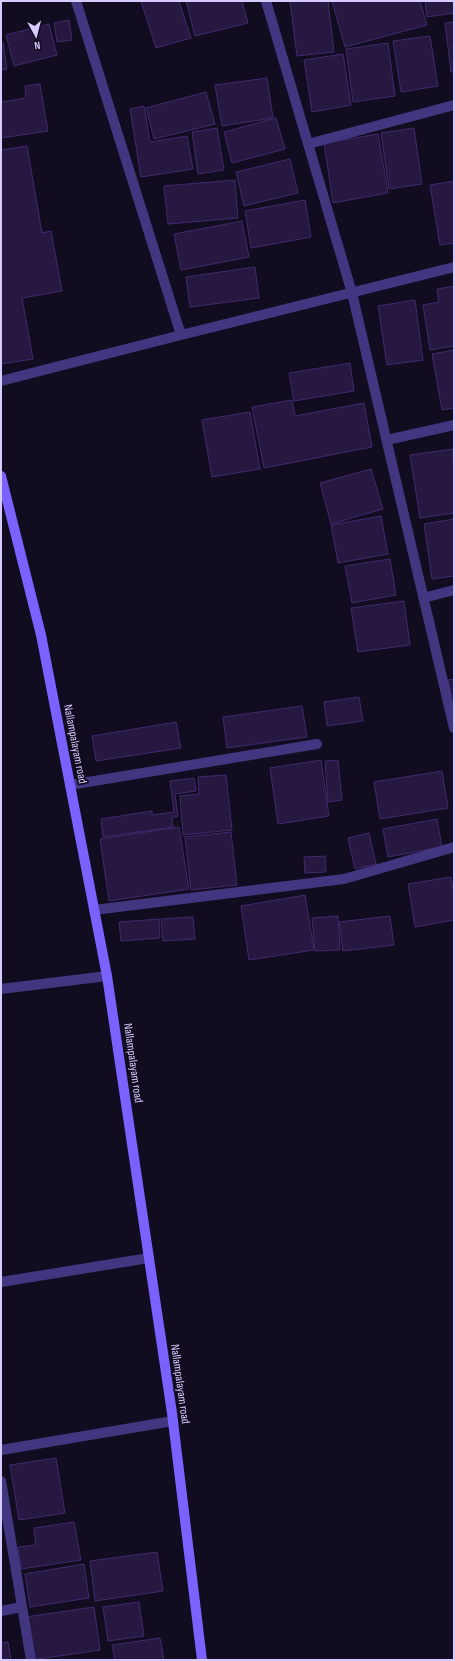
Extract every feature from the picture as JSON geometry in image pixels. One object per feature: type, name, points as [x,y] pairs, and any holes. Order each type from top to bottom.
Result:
[{"type":"street","points":[[76,1],[181,336]]},
{"type":"street","points":[[266,1],[352,293],[454,728]]},
{"type":"street","points":[[308,144],[454,105]]},
{"type":"street","points":[[1,381],[454,267]]},
{"type":"street","points":[[386,440],[454,425]]},
{"type":"street","name":"Nallampalayam road","points":[[1,476],[41,635],[107,976],[173,1422],[202,1660]]},
{"type":"street","points":[[424,598],[454,590]]},
{"type":"street","points":[[70,785],[317,744]]},
{"type":"street","points":[[94,910],[344,879],[454,847]]},
{"type":"street","points":[[1,989],[107,976]]},
{"type":"street","points":[[1,1282],[148,1258]]},
{"type":"street","points":[[1,1450],[173,1422]]},
{"type":"street","points":[[1,1481],[31,1660]]},
{"type":"street","points":[[1,1611],[22,1607]]},
{"type":"building","points":[[141,1],[179,1],[191,38],[156,48]]},
{"type":"building","points":[[186,1],[242,1],[248,23],[195,36]]},
{"type":"building","points":[[290,1],[328,1],[334,52],[297,56]]},
{"type":"building","points":[[332,1],[420,1],[427,25],[345,47]]},
{"type":"building","points":[[425,1],[454,1],[454,13],[427,17]]},
{"type":"building","points":[[69,20],[72,40],[57,42],[54,23]]},
{"type":"building","points":[[454,22],[454,72],[451,72],[445,23]]},
{"type":"building","points":[[49,24],[57,55],[14,66],[6,35]]},
{"type":"building","points":[[430,36],[438,86],[401,92],[393,41]]},
{"type":"building","points":[[3,43],[7,69],[1,70],[1,44]]},
{"type":"building","points":[[388,43],[395,96],[353,102],[346,49]]},
{"type":"building","points":[[343,54],[351,105],[312,112],[304,60]]},
{"type":"building","points":[[267,78],[273,118],[222,126],[215,85]]},
{"type":"building","points":[[40,84],[48,131],[1,138],[1,102],[26,98],[25,86]]},
{"type":"building","points":[[206,92],[215,124],[154,139],[146,108]]},
{"type":"building","points":[[144,106],[150,142],[187,136],[193,169],[141,177],[130,109]]},
{"type":"building","points":[[276,118],[285,149],[232,163],[224,132]]},
{"type":"building","points":[[217,128],[224,170],[198,174],[192,132]]},
{"type":"building","points":[[414,128],[422,184],[389,189],[381,133]]},
{"type":"building","points":[[378,134],[388,193],[333,203],[324,143]]},
{"type":"building","points":[[27,146],[42,233],[51,231],[62,291],[22,298],[33,359],[1,364],[1,150]]},
{"type":"building","points":[[290,159],[298,193],[244,206],[236,172]]},
{"type":"building","points":[[235,180],[238,218],[168,224],[164,186]]},
{"type":"building","points":[[454,181],[454,243],[440,245],[430,185]]},
{"type":"building","points":[[305,200],[311,237],[251,248],[245,211]]},
{"type":"building","points":[[242,221],[249,257],[181,270],[174,234]]},
{"type":"building","points":[[255,267],[259,298],[190,307],[186,277]]},
{"type":"building","points":[[454,286],[454,346],[430,350],[423,305],[439,302],[437,289]]},
{"type":"building","points":[[415,300],[423,360],[387,365],[378,306]]},
{"type":"building","points":[[454,350],[454,408],[442,410],[432,354]]},
{"type":"building","points":[[350,363],[354,391],[294,401],[289,373]]},
{"type":"building","points":[[292,400],[295,416],[364,403],[372,447],[264,468],[252,407]]},
{"type":"building","points":[[250,412],[260,469],[212,477],[202,420]]},
{"type":"building","points":[[453,449],[454,513],[420,518],[410,455]]},
{"type":"building","points":[[371,469],[383,509],[331,524],[320,483]]},
{"type":"building","points":[[381,516],[388,554],[338,563],[331,525]]},
{"type":"building","points":[[454,519],[454,576],[432,579],[424,524]]},
{"type":"building","points":[[390,559],[396,595],[352,603],[345,566]]},
{"type":"building","points":[[404,601],[410,645],[358,652],[351,608]]},
{"type":"building","points":[[454,679],[454,713],[448,680]]},
{"type":"building","points":[[359,697],[363,721],[327,726],[324,702]]},
{"type":"building","points":[[302,706],[307,737],[227,748],[223,717]]},
{"type":"building","points":[[176,722],[181,748],[96,761],[92,736]]},
{"type":"building","points":[[321,760],[329,816],[278,824],[270,768]]},
{"type":"building","points":[[338,760],[342,800],[328,802],[325,761]]},
{"type":"building","points":[[442,771],[448,808],[380,819],[374,782]]},
{"type":"building","points":[[226,775],[232,830],[183,835],[180,796],[199,794],[198,777]]},
{"type":"building","points":[[194,778],[196,791],[175,794],[178,816],[172,818],[173,827],[103,837],[101,819],[152,811],[152,815],[174,812],[170,781]]},
{"type":"building","points":[[437,819],[442,847],[388,857],[383,829]]},
{"type":"building","points":[[179,827],[189,889],[109,901],[100,839]]},
{"type":"building","points":[[231,832],[237,885],[191,890],[185,837]]},
{"type":"building","points":[[369,833],[376,864],[355,869],[348,838]]},
{"type":"building","points":[[325,856],[326,872],[305,873],[304,857]]},
{"type":"building","points":[[451,877],[454,896],[454,920],[415,927],[408,884]]},
{"type":"building","points":[[305,895],[314,950],[249,960],[241,906]]},
{"type":"building","points":[[338,916],[340,950],[315,951],[312,918]]},
{"type":"building","points":[[390,916],[394,945],[343,951],[339,922]]},
{"type":"building","points":[[193,917],[195,939],[163,941],[161,919]]},
{"type":"building","points":[[159,919],[160,938],[121,941],[119,922]]},
{"type":"building","points":[[56,1458],[65,1513],[19,1520],[10,1465]]},
{"type":"building","points":[[74,1522],[81,1560],[21,1569],[18,1547],[36,1545],[34,1528]]},
{"type":"building","points":[[157,1552],[163,1591],[95,1601],[90,1561]]},
{"type":"building","points":[[84,1564],[89,1598],[30,1607],[25,1574]]},
{"type":"building","points":[[139,1602],[144,1636],[108,1641],[103,1607]]},
{"type":"building","points":[[94,1607],[100,1650],[32,1660],[25,1617]]},
{"type":"building","points":[[160,1638],[164,1660],[115,1660],[112,1645]]},
{"type":"building","points":[[8,1642],[11,1660],[1,1660],[1,1643]]}]
